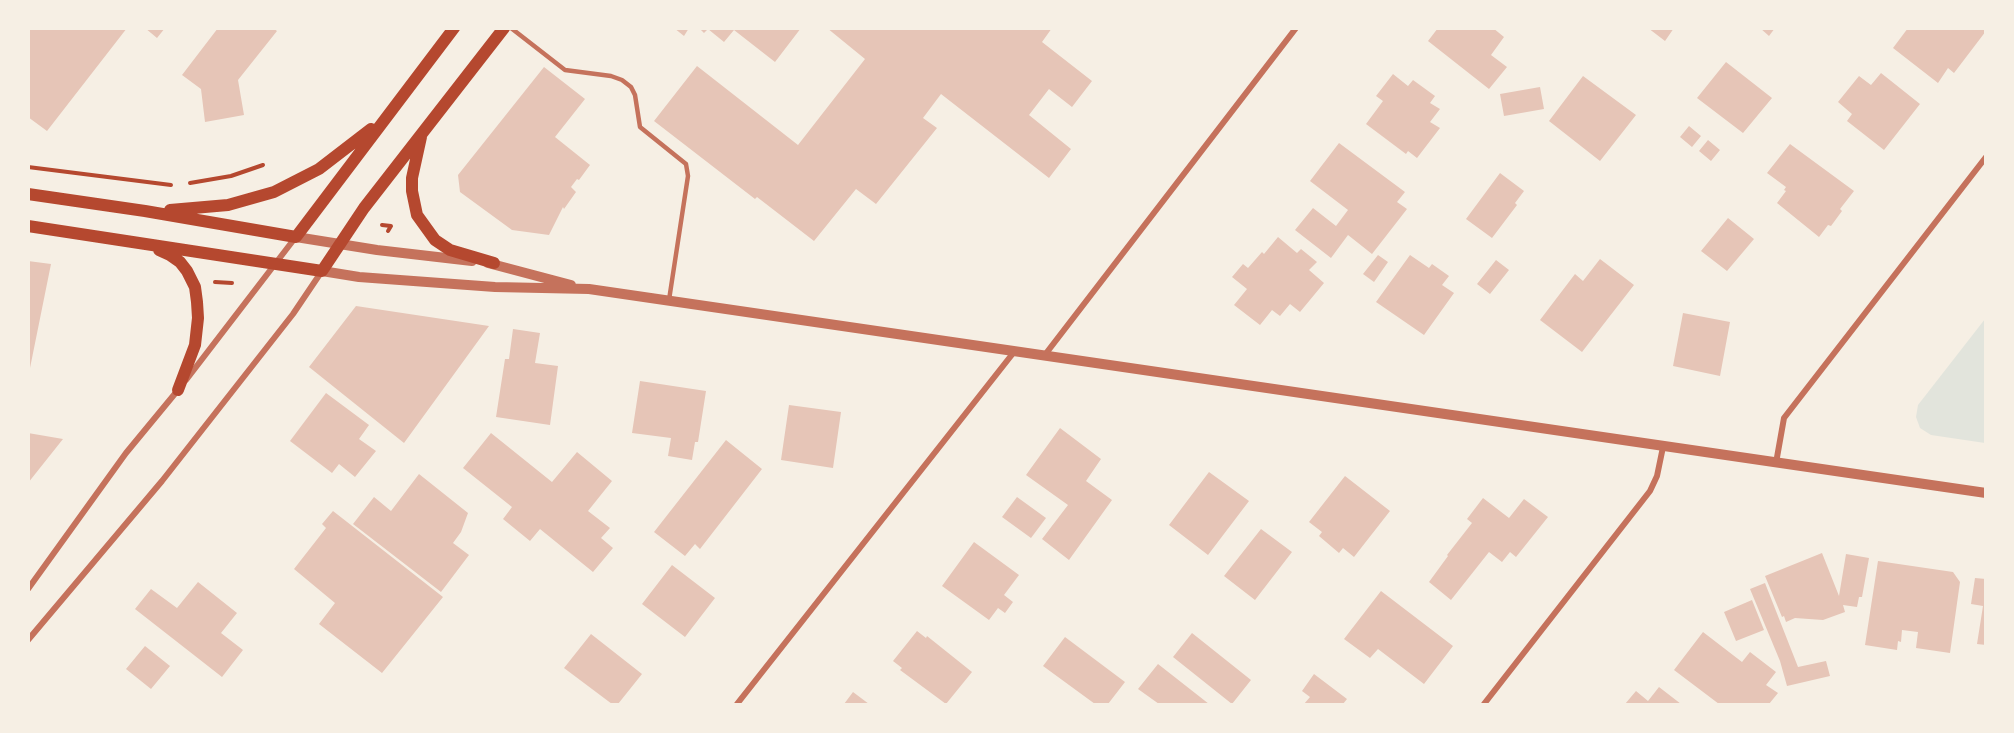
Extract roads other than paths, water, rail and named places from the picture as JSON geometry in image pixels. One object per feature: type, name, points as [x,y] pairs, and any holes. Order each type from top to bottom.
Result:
[{"type":"main road","points":[[28,194],[296,237],[454,28]]},
{"type":"main road","points":[[28,226],[321,272],[423,130],[504,28]]},
{"type":"main road","points":[[145,211],[228,206],[274,192],[319,169],[387,116]]},
{"type":"main road","points":[[423,130],[412,178],[417,215],[435,240],[450,250],[494,263]]},
{"type":"main road","points":[[142,243],[180,262],[195,287],[198,330],[195,345],[178,390]]},
{"type":"street","points":[[1043,357],[1093,289],[1296,28]]},
{"type":"street","points":[[1776,463],[1784,418],[1986,157]]},
{"type":"street","points":[[28,588],[126,453],[178,390],[296,237],[494,263],[589,290]]},
{"type":"street","points":[[28,640],[162,481],[293,314],[321,272],[359,278],[589,290],[1986,493]]},
{"type":"street","points":[[737,705],[1014,352]]},
{"type":"street","points":[[1484,705],[1650,491],[1657,476],[1663,447]]},
{"type":"lane","points":[[512,28],[565,70],[611,76],[631,87],[635,95],[640,127],[686,165],[688,176],[669,301]]}]
